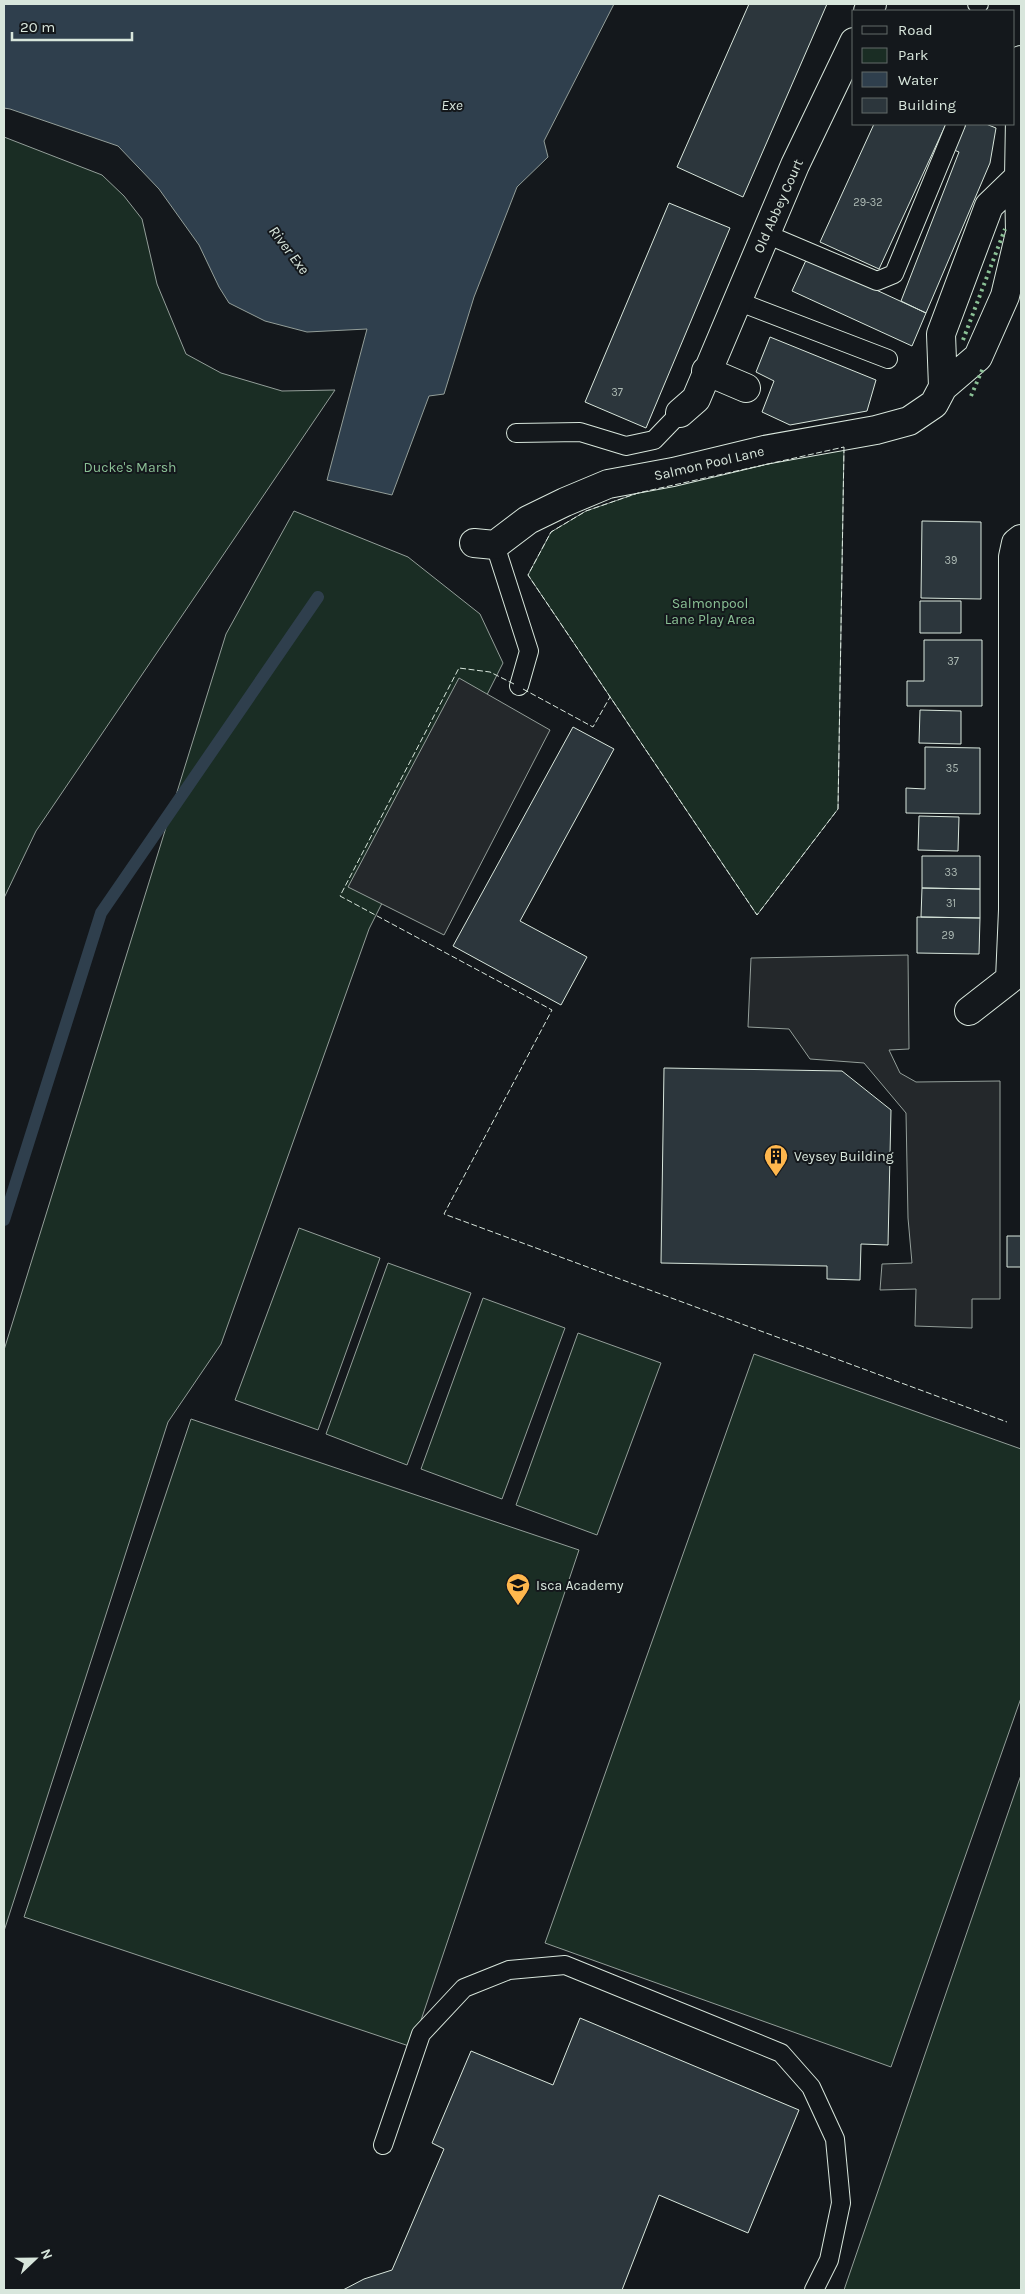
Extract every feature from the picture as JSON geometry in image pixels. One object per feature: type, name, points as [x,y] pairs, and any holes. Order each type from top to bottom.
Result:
[{"type":"street","name":"Old Abbey Court","points":[[680,413],[696,399],[706,371],[766,234],[852,46]]},
{"type":"street","name":"Salmon Pool Lane","points":[[485,544],[528,520],[608,484],[909,421],[934,404],[943,387],[978,357],[1005,296],[1020,233],[1021,60]]},
{"type":"street","points":[[943,387],[941,334],[989,206],[1019,177]]},
{"type":"street","points":[[706,371],[746,388]]},
{"type":"street","points":[[968,1012],[1010,979],[1017,845],[1013,557],[1016,544],[1021,539]]},
{"type":"lane","points":[[766,234],[877,281],[894,274],[956,125]]},
{"type":"lane","points":[[737,301],[888,359]]},
{"type":"lane","points":[[516,433],[580,432],[626,446],[654,440],[680,413]]},
{"type":"lane","points":[[485,544],[529,651],[519,686]]},
{"type":"lane","points":[[383,2144],[421,2034],[464,1988],[509,1970],[565,1965],[782,2054],[812,2087],[835,2140],[841,2203],[829,2260],[814,2290]]},
{"type":"green space","name":"Ducke's Marsh","points":[[4,137],[102,175],[124,196],[142,219],[157,284],[186,354],[221,373],[282,391],[335,390],[36,831],[4,898]]},
{"type":"green space","name":"Salmonpool Lane Play Area","points":[[844,447],[838,809],[757,915],[528,575],[551,532],[586,511],[638,493]]},
{"type":"green space","points":[[294,511],[408,557],[480,614],[503,663],[369,929],[221,1344],[168,1422],[4,1931],[4,1350],[226,634]]},
{"type":"green space","points":[[299,1228],[380,1258],[318,1430],[235,1400]]},
{"type":"green space","points":[[388,1263],[471,1293],[407,1465],[326,1434]]},
{"type":"green space","points":[[483,1298],[565,1328],[502,1499],[421,1469]]},
{"type":"green space","points":[[578,1333],[661,1363],[597,1535],[516,1505]]},
{"type":"green space","points":[[754,1354],[1021,1449],[1021,1698],[891,2067],[545,1943]]},
{"type":"green space","points":[[191,1419],[579,1550],[412,2047],[24,1917]]},
{"type":"green space","points":[[1021,1775],[1021,2290],[844,2290]]},
{"type":"shaded area","points":[[459,678],[550,730],[444,935],[348,887]]},
{"type":"shaded area","points":[[908,955],[909,1049],[889,1050],[900,1073],[916,1082],[1000,1081],[1000,1299],[972,1299],[972,1328],[915,1326],[916,1289],[880,1290],[882,1264],[912,1263],[908,1218],[906,1113],[864,1063],[810,1059],[789,1029],[748,1027],[751,958]]},
{"type":"water","points":[[4,4],[614,4],[544,141],[548,157],[517,187],[474,297],[444,394],[429,396],[392,495],[327,480],[367,329],[307,332],[265,321],[229,303],[219,287],[199,245],[159,189],[118,146],[4,108]]},
{"type":"building","points":[[749,4],[827,4],[743,197],[677,167]]},
{"type":"building","points":[[874,125],[946,125],[879,269],[820,242]]},
{"type":"building","points":[[966,125],[988,125],[996,128],[990,163],[926,313],[901,301],[959,152],[954,150]]},
{"type":"building","points":[[669,203],[730,228],[646,428],[585,402]]},
{"type":"building","points":[[807,258],[926,313],[912,346],[792,291]]},
{"type":"building","points":[[770,337],[876,380],[867,411],[790,425],[762,412],[774,381],[756,372]]},
{"type":"building","points":[[922,521],[981,522],[981,599],[921,598]]},
{"type":"building","points":[[920,601],[961,601],[961,633],[920,633]]},
{"type":"building","points":[[924,640],[982,640],[982,706],[907,706],[907,681],[924,681]]},
{"type":"building","points":[[920,710],[961,711],[961,744],[919,743]]},
{"type":"building","points":[[573,727],[614,749],[520,921],[587,957],[561,1005],[453,946]]},
{"type":"building","points":[[925,747],[980,748],[980,814],[906,813],[906,788],[925,789]]},
{"type":"building","points":[[919,816],[959,817],[958,851],[918,850]]},
{"type":"building","points":[[922,856],[980,856],[980,889],[922,888]]},
{"type":"building","points":[[922,888],[980,889],[980,918],[921,917]]},
{"type":"building","points":[[917,917],[980,918],[979,954],[917,953]]},
{"type":"building","name":"Veysey Building","points":[[664,1068],[842,1071],[891,1110],[888,1245],[861,1244],[860,1280],[827,1279],[827,1266],[661,1263]]},
{"type":"building","points":[[1007,1236],[1021,1236],[1021,1267],[1007,1267]]},
{"type":"building","points":[[580,2018],[799,2110],[748,2233],[659,2195],[622,2290],[343,2290],[364,2279],[392,2270],[444,2149],[432,2143],[471,2051],[553,2085]]},
{"type":"waterway","points":[[4,1220],[101,913],[318,597]]},
{"type":"hedge","points":[[963,340],[1005,229]]},
{"type":"hedge","points":[[971,396],[983,368]]},
{"type":"fence","points":[[844,447],[838,809],[757,915],[528,575],[551,532],[586,511],[638,493],[844,447]]},
{"type":"fence","points":[[514,684],[490,672],[459,668],[340,896],[552,1010],[444,1214],[1007,1422]]},
{"type":"fence","points":[[523,689],[593,727],[610,697]]},
{"type":"place","name":"Veysey Building","points":[[776,1177]]},
{"type":"place","name":"Isca Academy","points":[[518,1606]]},
{"type":"water label","name":"Exe","points":[[452,105]]},
{"type":"water label","name":"River Exe","points":[[289,250]]}]
